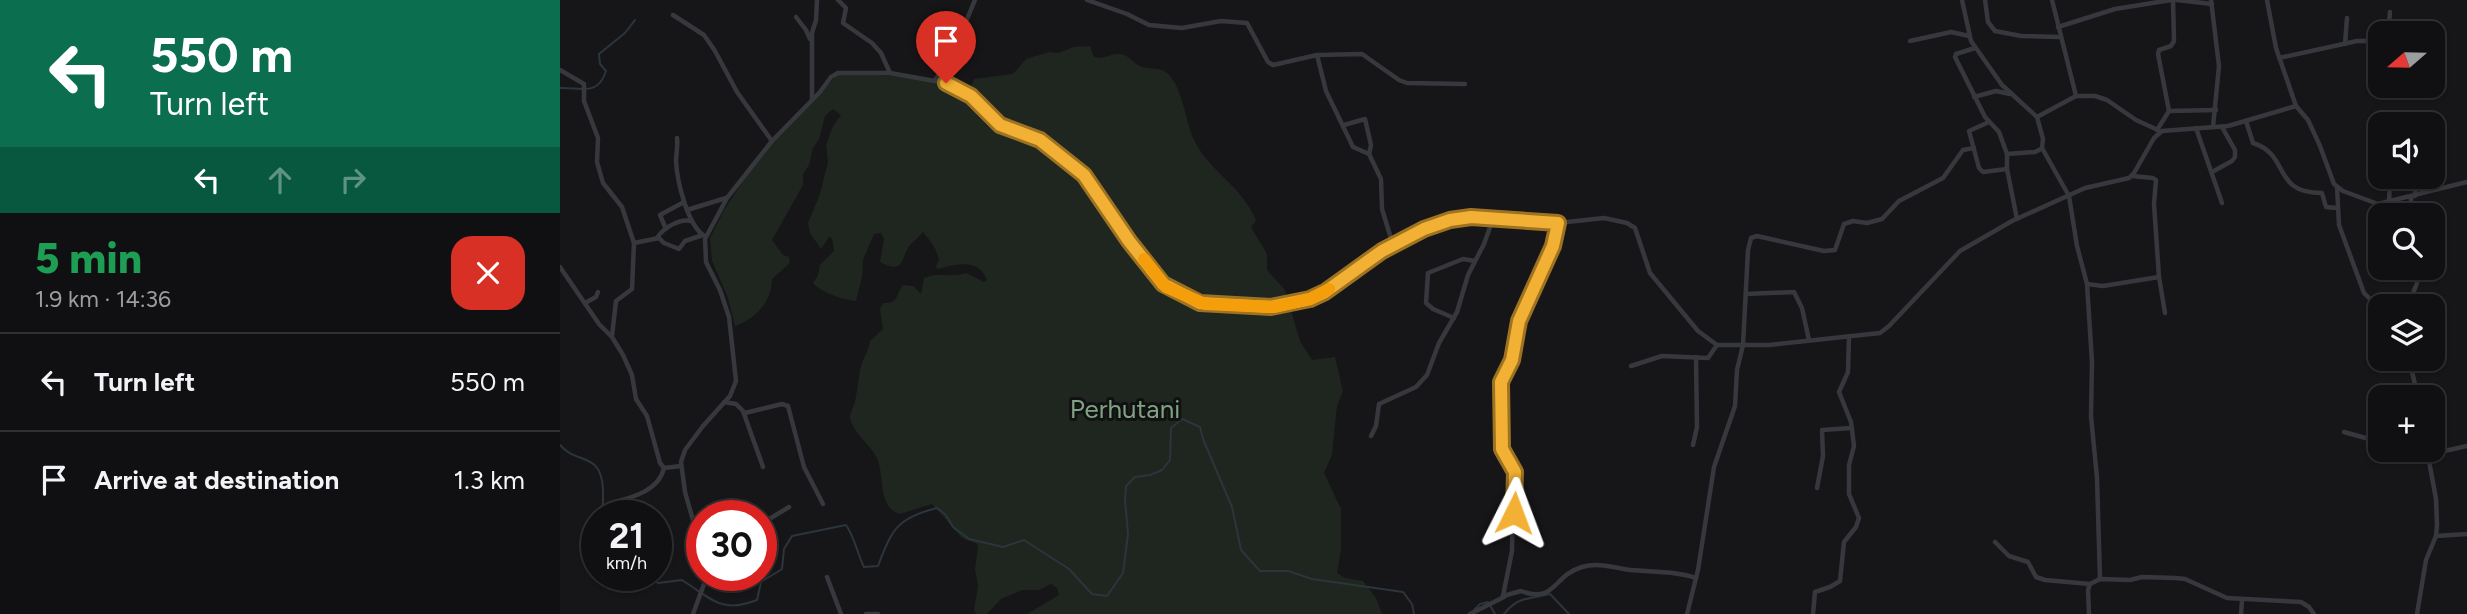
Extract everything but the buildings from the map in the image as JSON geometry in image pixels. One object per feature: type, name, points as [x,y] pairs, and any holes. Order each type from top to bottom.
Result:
[{"type":"street","points":[[812,101],[812,43],[817,0]]},
{"type":"street","points":[[838,0],[847,11],[843,23],[872,43],[881,53],[890,73]]},
{"type":"street","points":[[934,80],[949,62],[975,0]]},
{"type":"street","points":[[1087,0],[1149,25],[1182,27],[1221,21],[1247,23],[1268,62],[1273,65],[1317,55],[1362,54],[1407,83],[1465,84]]},
{"type":"street","points":[[1962,0],[1969,36],[1975,48],[2010,94],[2037,117],[2043,139],[2042,148],[2069,196],[2091,314],[2091,416],[2097,478],[2100,579]]},
{"type":"street","points":[[1985,0],[1988,22],[1995,31],[2021,36],[2059,37]]},
{"type":"street","points":[[2052,0],[2059,37],[2076,96]]},
{"type":"street","points":[[2132,176],[2169,111],[2158,52],[2171,46],[2174,41],[2174,0]]},
{"type":"street","points":[[2267,0],[2279,58],[2296,106],[2308,120],[2331,179],[2337,186],[2372,203]]},
{"type":"street","points":[[2058,27],[2102,12],[2144,2],[2212,2],[2220,66],[2213,127]]},
{"type":"street","points":[[2389,21],[2390,12]]},
{"type":"street","points":[[673,15],[704,35],[716,51],[737,92],[772,141]]},
{"type":"street","points":[[796,17],[812,43]]},
{"type":"street","points":[[2345,44],[2347,18]]},
{"type":"street","points":[[1910,41],[1951,32],[1969,36]]},
{"type":"street","points":[[2279,58],[2345,44],[2368,42]]},
{"type":"street","points":[[1975,48],[1955,56],[1974,97],[1989,122],[1999,132],[2007,154],[2007,169],[2017,219]]},
{"type":"street","points":[[1317,55],[1326,91],[1353,147],[1369,154]]},
{"type":"street","points":[[560,70],[580,81],[584,90],[584,101],[598,138],[597,162],[603,183],[622,208],[634,243],[633,286],[630,293],[617,301],[612,337]]},
{"type":"street","points":[[687,500],[681,466],[685,450],[734,389],[736,377],[729,317],[705,256],[705,234],[727,198],[772,141],[812,101],[831,76],[838,73],[890,73],[934,80],[965,92],[1000,125],[1040,140],[1080,171],[1163,284],[1196,301],[1209,304],[1271,307],[1297,302],[1325,292],[1385,249],[1450,220],[1471,217],[1558,223],[1604,218],[1627,223],[1635,228],[1650,273],[1698,331],[1717,345],[1769,345],[1875,334],[1884,330],[1955,254],[2017,219],[2088,187],[2132,176],[2156,180],[2154,204],[2159,277],[2165,313]]},
{"type":"street","points":[[1974,97],[1996,91],[2010,94]]},
{"type":"street","points":[[2037,117],[2076,96],[2095,96],[2107,100],[2136,120],[2159,130],[2222,127],[2296,106]]},
{"type":"street","points":[[2169,111],[2216,110]]},
{"type":"street","points":[[1344,125],[1365,119],[1371,145],[1369,154],[1381,179],[1382,209],[1393,245]]},
{"type":"street","points":[[2246,121],[2253,143],[2270,151],[2291,186],[2322,193],[2326,208],[2337,208]]},
{"type":"street","points":[[1989,122],[1969,131],[1982,172],[2007,169]]},
{"type":"street","points":[[2211,172],[2235,157],[2235,150],[2222,127]]},
{"type":"street","points":[[2196,128],[2222,203]]},
{"type":"street","points":[[677,138],[677,168],[684,202],[692,221],[705,234]]},
{"type":"street","points":[[1687,614],[1696,578],[1714,467],[1735,410],[1737,370],[1743,345],[1748,244],[1751,238],[1765,237],[1832,251],[1838,245],[1844,224],[1882,219],[1899,201],[1943,178],[1963,150],[1974,148]]},
{"type":"street","points":[[2007,154],[2035,152],[2042,148]]},
{"type":"street","points":[[2390,189],[2389,203],[2467,182]]},
{"type":"street","points":[[2337,186],[2341,235],[2364,293],[2368,296]]},
{"type":"street","points":[[2412,203],[2414,189]]},
{"type":"street","points":[[687,210],[727,198]]},
{"type":"street","points":[[666,229],[660,215],[684,202]]},
{"type":"street","points":[[1371,436],[1376,426],[1378,406],[1416,387],[1424,379],[1454,318],[1468,275],[1493,219]]},
{"type":"street","points":[[634,243],[657,238],[680,220],[692,221]]},
{"type":"street","points":[[1504,597],[1512,551],[1515,480],[1513,467],[1502,449],[1501,382],[1512,360],[1519,321],[1553,246],[1558,223]]},
{"type":"street","points":[[657,238],[679,249],[685,242],[705,234]]},
{"type":"street","points":[[1454,318],[1426,303],[1428,273],[1463,259],[1475,261]]},
{"type":"street","points":[[560,267],[599,324],[612,337],[630,370],[636,398],[646,412],[658,460],[664,467]]},
{"type":"street","points":[[2087,284],[2103,286],[2159,277]]},
{"type":"street","points":[[584,303],[598,292]]},
{"type":"street","points":[[1745,295],[1794,292],[1802,308],[1809,340]]},
{"type":"street","points":[[1814,614],[1815,592],[1840,581],[1844,542],[1856,527],[1859,518],[1849,494],[1849,466],[1854,446],[1850,419],[1839,392],[1848,372],[1849,336]]},
{"type":"street","points":[[1631,366],[1662,356],[1710,357],[1717,345]]},
{"type":"street","points":[[1693,445],[1697,426],[1696,357]]},
{"type":"street","points":[[724,402],[736,404],[745,414],[763,467]]},
{"type":"street","points":[[745,414],[782,404],[788,405],[804,467],[823,505]]},
{"type":"street","points":[[1817,488],[1823,456],[1822,430],[1851,428]]},
{"type":"street","points":[[2344,432],[2368,439]]},
{"type":"street","points":[[2445,449],[2467,446]]},
{"type":"street","points":[[2417,614],[2427,560],[2436,536],[2436,499],[2429,462]]},
{"type":"street","points":[[664,467],[681,466]]},
{"type":"street","points":[[623,500],[653,486],[662,476],[664,467]]},
{"type":"street","points":[[777,514],[789,507]]},
{"type":"street","points":[[2436,536],[2467,534]]},
{"type":"street","points":[[1995,542],[2009,556],[2028,562],[2036,577],[2045,580],[2090,584],[2100,579],[2181,579],[2215,594],[2242,600],[2301,602],[2314,614]]},
{"type":"street","points":[[1470,614],[1521,591],[1536,596],[1550,591],[1558,581],[1574,570],[1593,565],[1629,570],[1644,569],[1696,578]]},
{"type":"street","points":[[827,577],[841,614]]},
{"type":"street","points":[[2089,614],[2090,584]]},
{"type":"street","points":[[693,614],[702,591]]},
{"type":"street","points":[[2241,614],[2242,600]]},
{"type":"street","points":[[866,614],[878,614]]},
{"type":"green space","name":"Perhutani","points":[[1090,46],[1094,57],[1122,54],[1141,67],[1161,70],[1170,76],[1179,92],[1191,132],[1200,151],[1251,209],[1256,221],[1251,227],[1267,254],[1267,270],[1285,290],[1300,341],[1312,360],[1335,357],[1343,391],[1337,406],[1332,455],[1324,473],[1341,509],[1341,550],[1337,573],[1345,578],[1363,581],[1376,598],[1382,614],[1027,614],[1059,595],[1057,588],[1051,584],[1039,590],[1022,590],[1001,599],[987,614],[976,614],[977,544],[962,538],[932,504],[900,514],[893,510],[885,498],[877,458],[854,429],[850,418],[861,367],[870,341],[883,329],[880,309],[883,303],[894,300],[903,285],[913,286],[921,294],[924,278],[929,276],[966,273],[984,282],[987,280],[978,268],[972,265],[937,269],[939,260],[936,252],[923,232],[911,244],[901,263],[894,267],[880,262],[884,239],[881,233],[874,234],[863,260],[856,301],[833,295],[813,283],[820,265],[834,251],[832,238],[829,237],[821,249],[810,233],[808,223],[820,194],[828,162],[826,145],[833,126],[841,115],[833,109],[825,116],[819,139],[803,174],[803,185],[772,240],[783,255],[789,257],[790,263],[772,279],[766,302],[756,314],[735,326],[728,298],[712,261],[710,238],[724,210],[771,145],[837,75],[887,75],[920,79],[967,96],[974,79],[1013,74],[1026,59],[1049,52],[1058,53],[1074,47]]},
{"type":"waterway","points":[[560,88],[587,89],[598,84],[606,71],[600,64],[599,54],[625,33],[635,20]]},
{"type":"waterway","points":[[672,581],[682,580],[725,605],[745,604],[757,600],[761,582],[782,569],[784,549],[792,536],[846,525],[864,567],[878,566],[892,534],[904,521],[937,508],[946,515],[953,527],[969,539],[1003,547],[1024,540],[1069,569],[1092,594],[1107,596],[1123,573],[1128,534],[1126,486],[1135,477],[1162,470],[1170,460],[1171,428],[1182,419],[1200,427],[1232,507],[1241,550],[1260,571],[1288,571],[1312,579],[1403,592],[1412,604],[1414,614]]},
{"type":"waterway","points":[[560,445],[598,469],[603,489],[602,500]]},
{"type":"waterway","points":[[1504,614],[1519,601],[1550,594],[1569,614]]},
{"type":"waterway","points":[[1474,610],[1480,604],[1488,602],[1495,614]]},
{"type":"slow traffic","points":[[1144,259],[1166,287],[1205,304],[1275,307],[1310,299],[1329,289]]},
{"type":"route","points":[[946,83],[971,96],[1000,125],[1040,140],[1084,175],[1129,241],[1163,284],[1200,303],[1271,307],[1310,299],[1325,292],[1382,251],[1424,229],[1450,220],[1471,217],[1558,223],[1553,246],[1519,321],[1512,360],[1501,382],[1502,449],[1515,472],[1514,513]]}]
